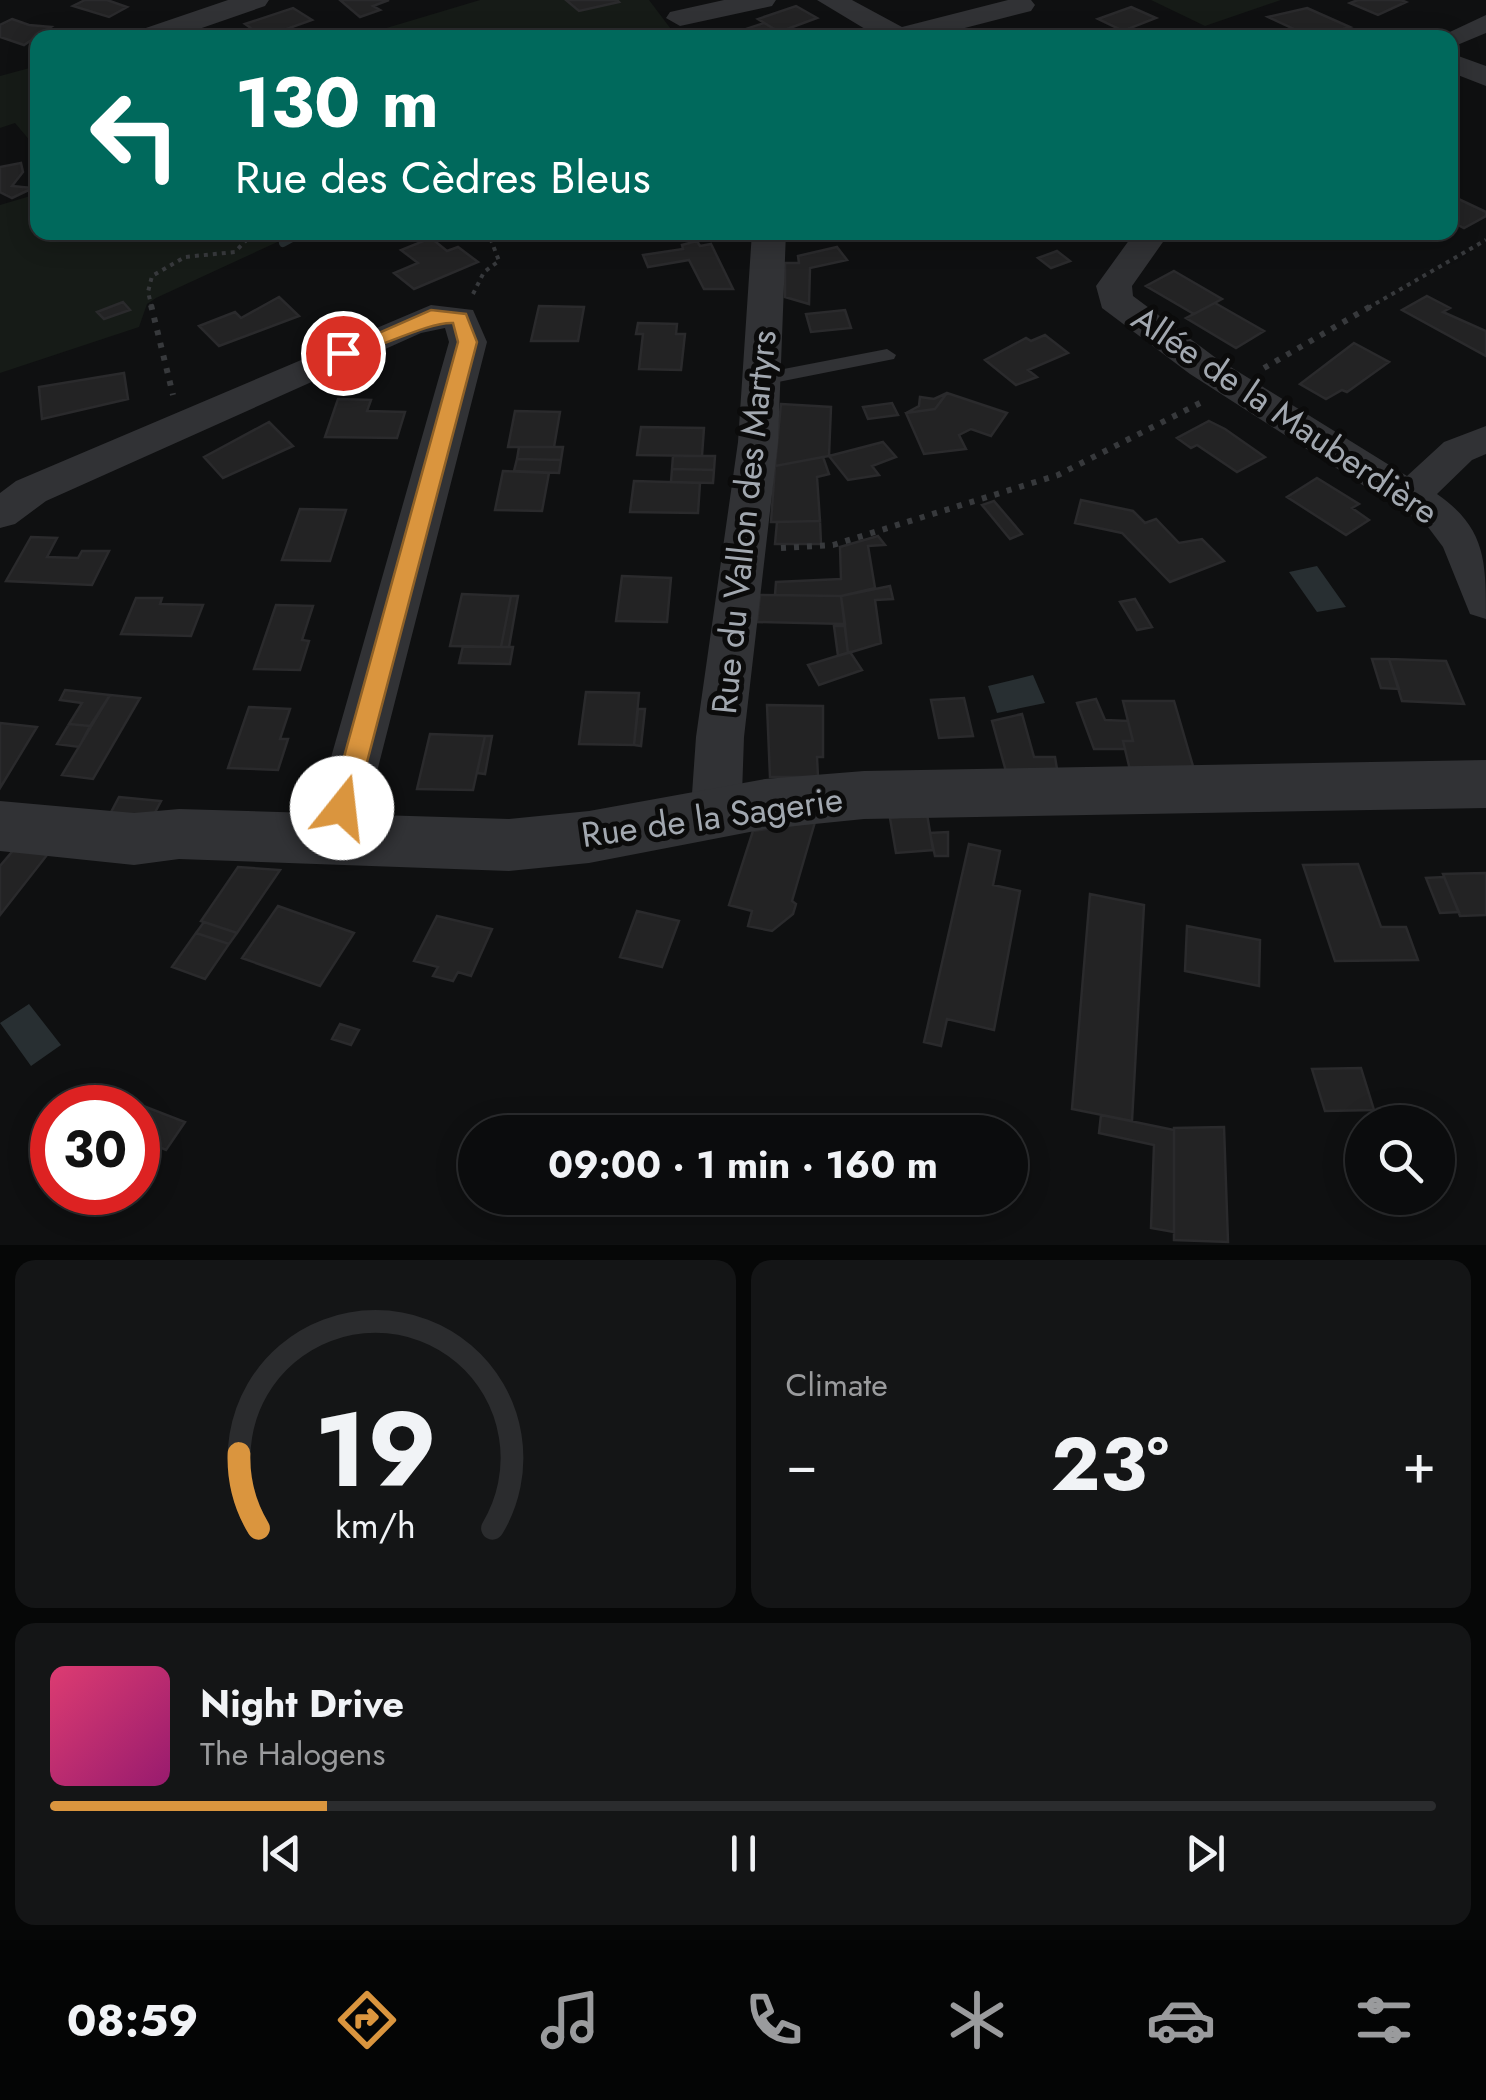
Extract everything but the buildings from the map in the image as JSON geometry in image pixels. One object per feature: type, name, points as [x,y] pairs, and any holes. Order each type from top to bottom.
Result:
[{"type":"street","points":[[167,30],[255,0]]},
{"type":"street","points":[[679,19],[762,0]]},
{"type":"street","points":[[832,0],[887,30]]},
{"type":"street","points":[[922,30],[1021,5]]},
{"type":"street","points":[[1458,35],[1486,22]]},
{"type":"street","points":[[1458,66],[1486,78]]},
{"type":"street","name":"Rue du Vallon des Martyrs","points":[[722,810],[717,794],[720,738],[763,379],[769,240]]},
{"type":"street","name":"Allée de la Mauberdière","points":[[1147,240],[1114,286],[1115,300],[1234,385],[1412,495],[1458,533],[1486,603]]},
{"type":"street","points":[[0,514],[31,491],[408,324],[431,316],[460,318],[468,342],[333,842]]},
{"type":"street","points":[[1412,495],[1458,451],[1486,439]]},
{"type":"street","name":"Rue de la Sagerie","points":[[0,826],[134,838],[179,834],[509,845],[589,837],[722,810],[864,796],[1486,784]]},
{"type":"lane","points":[[763,379],[886,355]]},
{"type":"path","points":[[180,425],[149,284],[152,276],[174,261],[224,256],[244,240]]},
{"type":"path","points":[[460,318],[484,272],[500,261],[491,240]]},
{"type":"path","points":[[745,547],[820,548],[1082,466],[1234,385],[1486,240]]},
{"type":"shaded area","points":[[480,0],[649,0],[672,30],[380,30]]},
{"type":"shaded area","points":[[1151,0],[1281,0],[1205,26]]},
{"type":"shaded area","points":[[30,68],[30,141],[15,123],[0,128],[0,76]]},
{"type":"shaded area","points":[[30,196],[30,240],[282,240],[156,298],[147,304],[139,327],[0,373],[0,205]]},
{"type":"shaded area","points":[[1317,566],[1346,607],[1317,612],[1289,572]]},
{"type":"shaded area","points":[[1033,675],[1045,703],[997,713],[988,686]]},
{"type":"shaded area","points":[[29,1004],[61,1045],[31,1066],[0,1023]]},
{"type":"waterway","points":[[283,243],[288,240]]},
{"type":"route","points":[[342,808],[468,342],[467,330],[460,318],[448,314],[431,316],[343,353]]}]
